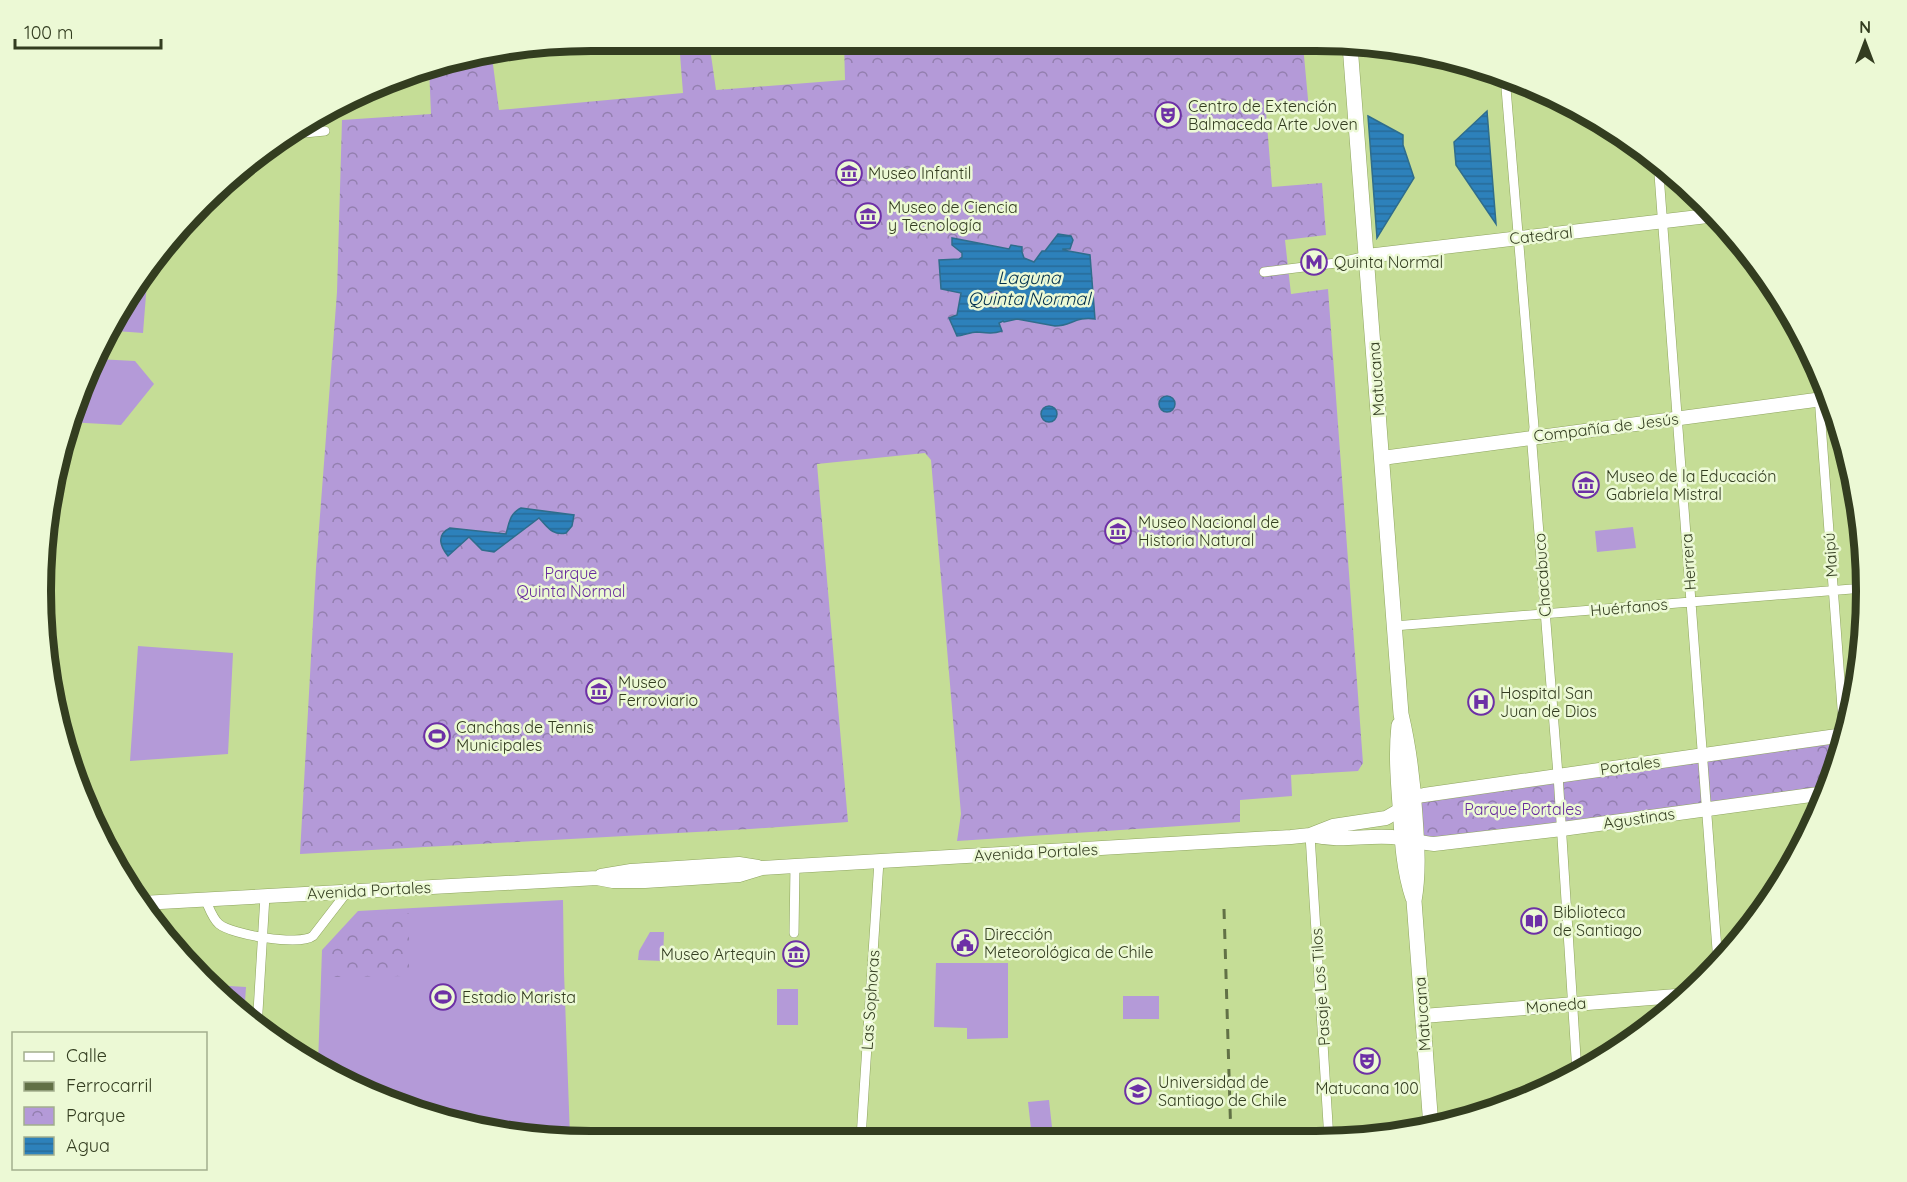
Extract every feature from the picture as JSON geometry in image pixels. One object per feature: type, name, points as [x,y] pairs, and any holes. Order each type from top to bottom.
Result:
[{"type":"main road","name":"Matucana","points":[[1351,52],[1401,714],[1412,767],[1414,797],[1406,877],[1414,901],[1430,1119]]},
{"type":"main road","name":"Catedral","points":[[1367,256],[1705,216]]},
{"type":"main road","name":"Compañía de Jesús","points":[[1382,458],[1820,399]]},
{"type":"main road","name":"Matucana","points":[[1401,714],[1397,754],[1400,810],[1410,840]]},
{"type":"main road","name":"Portales","points":[[1414,797],[1702,754],[1836,738]]},
{"type":"main road","name":"Agustinas","points":[[1410,840],[1443,843],[1817,793]]},
{"type":"main road","name":"Avenida Portales","points":[[1310,835],[1334,826],[1386,818],[1400,810],[1414,797]]},
{"type":"main road","name":"Avenida Portales","points":[[150,902],[597,878],[613,881],[638,881],[739,875],[762,868],[1310,835],[1337,840],[1390,836],[1410,840]]},
{"type":"main road","name":"Moneda","points":[[1423,1016],[1674,995]]},
{"type":"street","name":"Chacabuco","points":[[1506,86],[1562,829],[1577,1064]]},
{"type":"street","points":[[305,133],[325,131]]},
{"type":"street","name":"Herrera","points":[[1659,174],[1717,952]]},
{"type":"street","points":[[1264,272],[1336,263],[1367,256]]},
{"type":"street","name":"Maipú","points":[[1825,410],[1833,591],[1843,710]]},
{"type":"street","name":"Huérfanos","points":[[1394,626],[1856,589]]},
{"type":"street","name":"Pasaje Los Tilos","points":[[1310,835],[1328,1131]]},
{"type":"street","name":"Las Sophoras","points":[[861,1131],[879,861]]},
{"type":"street","points":[[795,866],[795,933]]},
{"type":"street","points":[[205,899],[213,917],[227,928],[262,938],[302,940],[310,938],[347,892]]},
{"type":"street","points":[[258,1015],[265,896]]},
{"type":"green space","name":"Parque Quinta Normal","points":[[680,51],[710,51],[716,90],[845,80],[844,51],[1304,51],[1309,110],[1266,112],[1272,187],[1322,183],[1326,235],[1285,240],[1291,294],[1328,289],[1363,763],[1358,771],[1291,775],[1292,796],[1240,800],[1240,822],[957,841],[961,814],[931,460],[925,453],[817,464],[848,822],[300,854],[316,568],[337,292],[342,120],[431,114],[429,76],[492,60],[499,110],[683,93]]},
{"type":"green space","points":[[147,284],[143,333],[118,331]]},
{"type":"green space","points":[[104,359],[135,361],[154,384],[121,425],[78,423]]},
{"type":"green space","points":[[1633,527],[1636,548],[1597,552],[1595,531]]},
{"type":"green space","points":[[138,646],[233,653],[228,754],[130,761]]},
{"type":"green space","name":"Parque Portales","points":[[1834,743],[1818,789],[1550,828],[1422,839],[1421,801]]},
{"type":"green space","name":"Estadio Marista","points":[[563,900],[570,1130],[486,1121],[451,1113],[384,1090],[318,1057],[322,950],[358,911]]},
{"type":"green space","points":[[409,913],[409,976],[328,977],[328,950],[360,915]]},
{"type":"green space","points":[[650,932],[664,932],[663,961],[638,960],[639,951]]},
{"type":"green space","points":[[936,963],[1008,963],[1008,1038],[967,1039],[967,1028],[934,1027]]},
{"type":"green space","points":[[223,986],[246,987],[245,1005]]},
{"type":"green space","points":[[777,989],[798,989],[798,1025],[777,1025]]},
{"type":"green space","points":[[1123,996],[1159,996],[1159,1019],[1123,1019]]},
{"type":"green space","points":[[1049,1100],[1052,1131],[1031,1131],[1028,1102]]},
{"type":"water","points":[[1487,111],[1496,224],[1456,165],[1454,142]]},
{"type":"water","points":[[1368,116],[1403,135],[1403,145],[1414,178],[1377,238]]},
{"type":"water","name":"Laguna Quinta Normal","points":[[1058,234],[1071,236],[1073,240],[1070,249],[1063,250],[1090,255],[1095,319],[1088,318],[1055,326],[1017,319],[999,323],[1002,331],[974,332],[957,336],[949,318],[957,315],[961,293],[941,289],[939,260],[962,257],[962,253],[952,245],[952,238],[1009,249],[1011,245],[1022,247],[1024,258],[1034,262],[1042,251],[1045,251]],"holes":[[[995,290],[1001,292],[1004,301],[998,308],[991,308],[987,305],[985,300],[987,293]]]},
{"type":"water","points":[[1167,396],[1173,398],[1175,404],[1173,410],[1167,412],[1161,410],[1159,404],[1161,398]]},
{"type":"water","points":[[1049,406],[1055,408],[1057,414],[1055,420],[1049,422],[1043,420],[1041,414],[1043,408]]},
{"type":"water","points":[[521,508],[574,515],[572,526],[566,533],[561,534],[550,530],[539,518],[494,552],[482,550],[469,537],[448,556],[443,548],[441,537],[450,528],[506,534],[512,516]]},
{"type":"railway","points":[[1224,909],[1231,1131]]},
{"type":"place","name":"Centro de Extención Balmaceda Arte Joven","points":[[1168,115]]},
{"type":"place","name":"Museo Infantil","points":[[849,173]]},
{"type":"place","name":"Museo de Ciencia y Tecnología","points":[[868,216]]},
{"type":"place","name":"Quinta Normal","points":[[1314,262]]},
{"type":"place","name":"Museo de la Educación Gabriela Mistral","points":[[1586,485]]},
{"type":"place","name":"Museo Nacional de Historia Natural","points":[[1118,531]]},
{"type":"place","name":"Museo Ferroviario","points":[[599,691]]},
{"type":"place","name":"Hospital San Juan de Dios","points":[[1481,702]]},
{"type":"place","name":"Canchas de Tennis Municipales","points":[[437,736]]},
{"type":"place","name":"Biblioteca de Santiago","points":[[1534,921]]},
{"type":"place","name":"Dirección Meteorológica de Chile","points":[[965,943]]},
{"type":"place","name":"Museo Artequin","points":[[796,954]]},
{"type":"place","name":"Estadio Marista","points":[[443,997]]},
{"type":"place","name":"Matucana 100","points":[[1367,1061]]},
{"type":"place","name":"Universidad de Santiago de Chile","points":[[1138,1091]]}]
